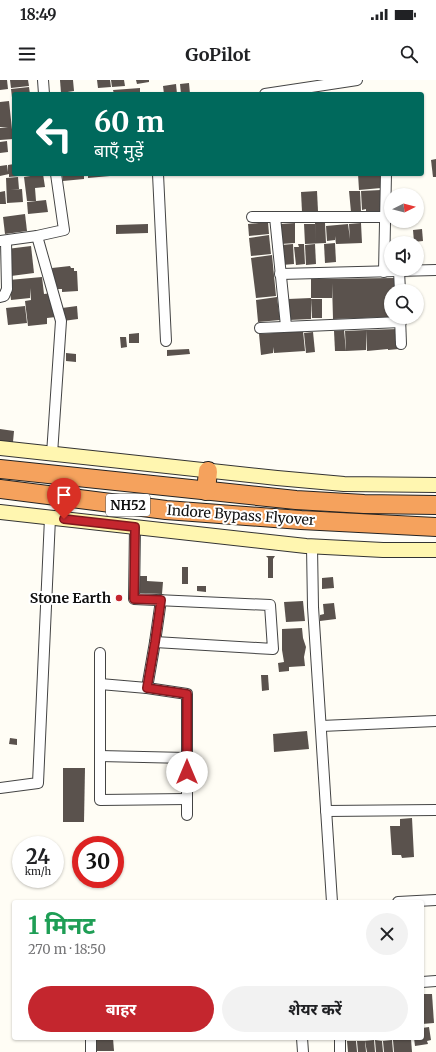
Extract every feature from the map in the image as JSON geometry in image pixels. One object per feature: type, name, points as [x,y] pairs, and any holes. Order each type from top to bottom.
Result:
[{"type":"highway","name":"Indore Bypass Flyover","points":[[0,469],[296,500],[388,504],[436,504]]},
{"type":"highway","points":[[206,491],[208,471]]},
{"type":"highway","name":"Indore Bypass Flyover","points":[[0,489],[166,510],[301,520],[436,527]]},
{"type":"street","points":[[42,80],[44,92]]},
{"type":"street","points":[[278,92],[357,80]]},
{"type":"street","points":[[0,297],[4,296],[7,289],[3,241],[64,230],[56,176]]},
{"type":"street","points":[[158,176],[166,341]]},
{"type":"street","points":[[386,176],[386,188]]},
{"type":"street","points":[[252,217],[384,217]]},
{"type":"street","points":[[275,217],[286,326]]},
{"type":"street","points":[[37,236],[62,321],[52,454]]},
{"type":"street","points":[[424,270],[436,270]]},
{"type":"street","points":[[280,274],[384,272]]},
{"type":"street","points":[[260,328],[384,321]]},
{"type":"street","points":[[400,324],[401,344]]},
{"type":"street","points":[[0,448],[208,471],[344,484],[436,485]]},
{"type":"street","points":[[0,512],[312,547],[383,550],[436,550]]},
{"type":"street","points":[[0,788],[38,784],[50,518]]},
{"type":"street","points":[[135,527],[134,599],[270,605],[273,649],[155,642]]},
{"type":"street","points":[[312,547],[313,606],[332,900]]},
{"type":"street","points":[[147,688],[161,600]]},
{"type":"street","points":[[100,653],[100,800],[187,800]]},
{"type":"street","points":[[100,684],[147,688],[187,694],[187,815]]},
{"type":"street","points":[[321,726],[436,721]]},
{"type":"street","points":[[100,756],[187,758]]},
{"type":"street","points":[[326,811],[436,810]]},
{"type":"street","points":[[424,901],[436,900]]},
{"type":"street","points":[[424,982],[436,981]]},
{"type":"street","points":[[91,1040],[91,1052]]},
{"type":"street","points":[[302,1040],[303,1052]]},
{"type":"street","points":[[340,1040],[340,1052]]},
{"type":"building","points":[[0,80],[7,80],[8,89],[0,90]]},
{"type":"building","points":[[10,80],[28,80],[29,86],[11,88]]},
{"type":"building","points":[[60,80],[73,80],[74,91],[61,92]]},
{"type":"building","points":[[97,80],[110,80],[111,87],[98,88]]},
{"type":"building","points":[[111,80],[124,80],[125,86],[112,87]]},
{"type":"building","points":[[136,80],[149,80],[149,82],[137,84]]},
{"type":"building","points":[[189,83],[190,92],[181,92],[180,84]]},
{"type":"building","points":[[176,84],[177,92],[164,92],[163,86]]},
{"type":"building","points":[[29,87],[30,92],[12,92],[12,98],[11,89]]},
{"type":"building","points":[[140,88],[140,92],[114,92],[113,90]]},
{"type":"building","points":[[9,101],[12,139],[0,140],[0,128],[8,127],[0,127],[0,102]]},
{"type":"building","points":[[7,141],[8,152],[0,153],[0,142]]},
{"type":"building","points":[[436,159],[436,177],[433,177],[431,160]]},
{"type":"building","points":[[12,164],[12,176],[19,176],[9,177],[9,174],[0,176],[0,166],[7,165],[8,172],[8,165]]},
{"type":"building","points":[[43,176],[45,187],[35,188],[36,201],[27,201],[24,177]]},
{"type":"building","points":[[62,176],[84,176],[84,179],[63,181]]},
{"type":"building","points":[[88,176],[110,176],[88,178]]},
{"type":"building","points":[[358,176],[381,176],[381,188],[359,190]]},
{"type":"building","points":[[18,177],[19,189],[11,190],[22,189],[23,202],[7,203],[6,178]]},
{"type":"building","points":[[381,190],[382,211],[366,212],[366,209],[362,210],[361,191]]},
{"type":"building","points":[[5,191],[6,204],[0,204],[0,192]]},
{"type":"building","points":[[317,191],[318,211],[302,212],[301,192]]},
{"type":"building","points":[[349,191],[360,191],[361,211],[351,212]]},
{"type":"building","points":[[46,200],[48,212],[28,214],[27,202]]},
{"type":"building","points":[[25,214],[27,231],[5,234],[3,217]]},
{"type":"building","points":[[268,222],[269,234],[249,236],[248,224]]},
{"type":"building","points":[[295,223],[295,243],[281,244],[280,224]]},
{"type":"building","points":[[315,223],[325,223],[326,243],[305,244],[304,224],[315,224],[316,242]]},
{"type":"building","points":[[361,223],[362,243],[336,244],[335,236],[335,240],[327,241],[326,226],[348,224],[350,239],[349,224]]},
{"type":"building","points":[[148,224],[148,233],[116,234],[116,225]]},
{"type":"building","points":[[422,229],[423,236],[414,236],[413,230]]},
{"type":"building","points":[[269,235],[271,254],[251,256],[249,238]]},
{"type":"building","points":[[335,243],[336,262],[325,263],[324,244]]},
{"type":"building","points":[[293,244],[294,264],[282,265],[281,245]]},
{"type":"building","points":[[298,244],[304,244],[305,264],[296,265],[294,247],[299,247]]},
{"type":"building","points":[[315,244],[316,264],[306,265],[305,245]]},
{"type":"building","points":[[31,246],[34,273],[11,276],[7,249]]},
{"type":"building","points":[[272,255],[276,296],[256,298],[251,258]]},
{"type":"building","points":[[70,266],[71,268],[74,268],[74,271],[77,271],[78,291],[62,292],[62,289],[54,287],[52,268]]},
{"type":"building","points":[[42,277],[44,294],[52,293],[56,317],[47,318],[47,324],[28,326],[25,301],[31,300],[30,288],[30,298],[11,300],[9,280]]},
{"type":"building","points":[[395,278],[395,284],[384,284],[384,317],[333,319],[332,283],[332,298],[311,298],[311,279]]},
{"type":"building","points":[[277,297],[280,320],[258,322],[256,300]]},
{"type":"building","points":[[311,298],[311,319],[289,320],[288,299]]},
{"type":"building","points":[[311,299],[322,299],[322,318],[312,318]]},
{"type":"building","points":[[25,306],[27,323],[8,325],[6,308]]},
{"type":"building","points":[[77,306],[78,319],[63,321],[62,308]]},
{"type":"building","points":[[398,329],[399,349],[367,351],[366,330]]},
{"type":"building","points":[[344,330],[346,351],[335,351],[334,331]]},
{"type":"building","points":[[366,330],[366,350],[346,351],[345,331]]},
{"type":"building","points":[[303,331],[305,351],[274,353],[273,347],[273,353],[261,355],[259,334]]},
{"type":"building","points":[[313,332],[315,352],[306,353],[304,333]]},
{"type":"building","points":[[139,333],[139,343],[129,343],[129,334]]},
{"type":"building","points":[[120,337],[126,337],[127,347],[121,348]]},
{"type":"building","points":[[189,349],[190,354],[167,356],[167,350]]},
{"type":"building","points":[[66,353],[76,354],[76,362],[66,361]]},
{"type":"building","points":[[0,429],[14,431],[13,442],[0,441]]},
{"type":"building","points":[[266,556],[275,556],[273,559],[273,578],[268,578],[268,558]]},
{"type":"building","points":[[182,567],[188,567],[188,584],[182,584]]},
{"type":"building","points":[[138,576],[147,576],[147,581],[163,582],[162,594],[137,593]]},
{"type":"building","points":[[333,577],[334,588],[322,589],[322,578]]},
{"type":"building","points":[[197,586],[206,586],[206,592],[197,591]]},
{"type":"building","points":[[303,601],[305,621],[286,622],[284,602]]},
{"type":"building","points":[[334,603],[336,619],[320,621],[320,615],[324,614],[323,604]]},
{"type":"building","points":[[302,628],[306,647],[304,657],[305,666],[289,667],[289,671],[279,672],[278,663],[284,662],[282,650],[282,629]]},
{"type":"building","points":[[261,675],[268,675],[269,690],[262,691]]},
{"type":"building","points":[[307,731],[309,749],[274,752],[273,734]]},
{"type":"building","points":[[10,738],[17,739],[17,745],[9,744]]},
{"type":"building","points":[[63,768],[85,768],[84,822],[63,822]]},
{"type":"building","points":[[412,818],[414,857],[402,858],[401,855],[392,855],[390,826],[400,826],[400,819]]},
{"type":"building","points":[[424,994],[432,994],[434,1023],[424,1024]]},
{"type":"building","points":[[429,1027],[431,1040],[427,1041],[428,1044],[415,1046],[414,1040],[424,1040],[424,1028]]},
{"type":"building","points":[[95,1040],[113,1040],[114,1051],[96,1051]]},
{"type":"building","points":[[374,1040],[375,1052],[367,1052],[365,1041]]},
{"type":"building","points":[[375,1040],[382,1041],[383,1052],[376,1052]]},
{"type":"building","points":[[392,1040],[393,1052],[384,1052],[383,1041]]},
{"type":"building","points":[[393,1040],[411,1040],[412,1052],[394,1052]]},
{"type":"building","points":[[347,1041],[356,1041],[357,1052],[348,1052]]},
{"type":"building","points":[[357,1041],[365,1041],[366,1052],[358,1052]]},
{"type":"place","name":"Stone Earth","points":[[119,598]]},
{"type":"route","points":[[64,519],[135,527],[134,599],[161,600],[147,688],[187,694],[187,772]]}]
